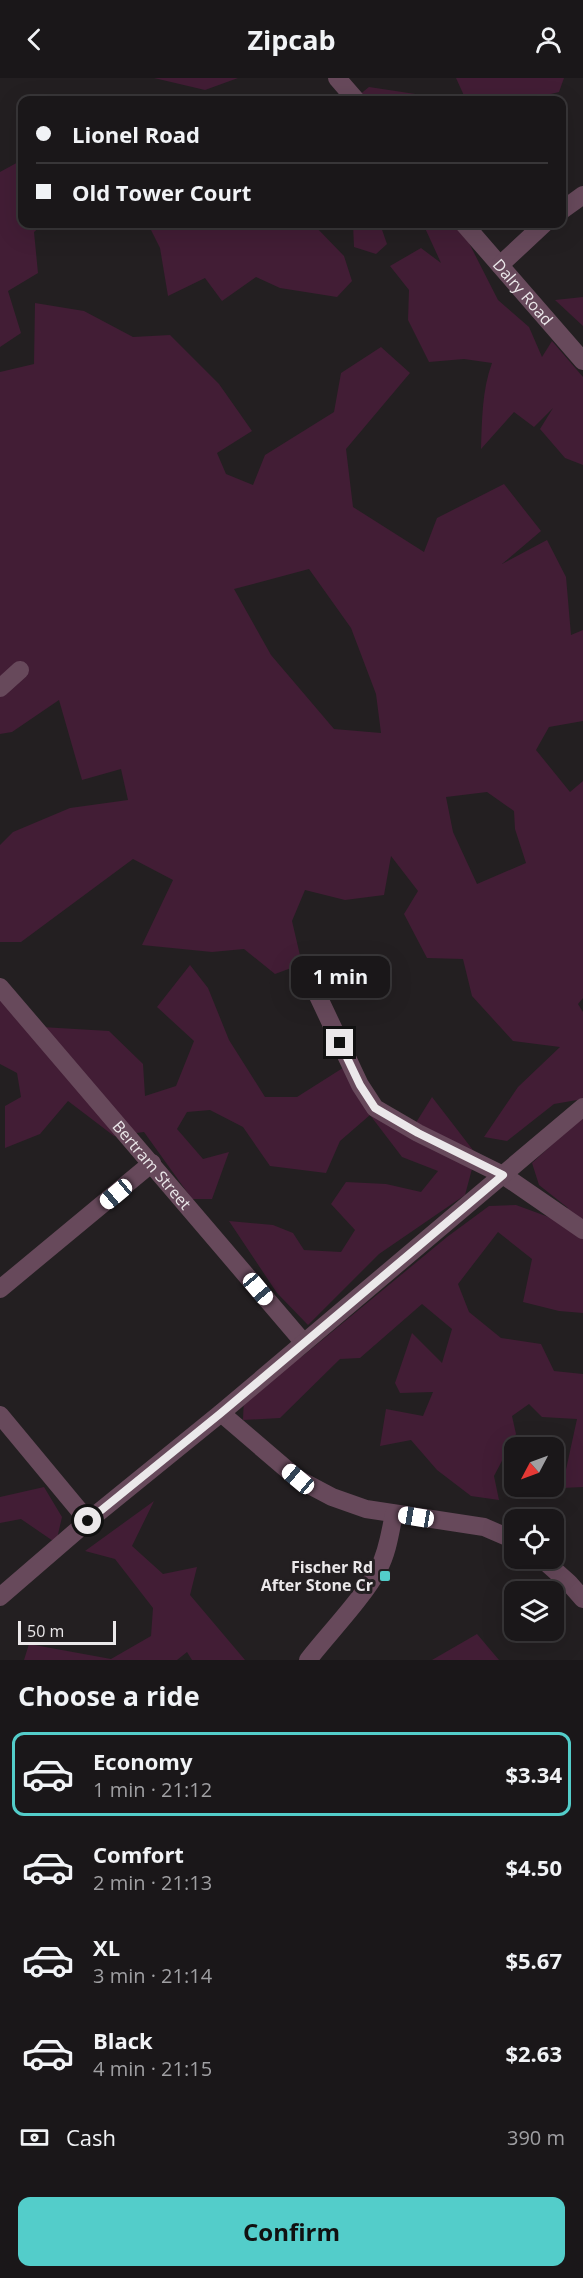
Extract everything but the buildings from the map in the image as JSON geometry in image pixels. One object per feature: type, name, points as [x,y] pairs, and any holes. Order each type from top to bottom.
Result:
[{"type":"street","points":[[336,78],[352,96]]},
{"type":"street","points":[[566,207],[583,195]]},
{"type":"street","name":"Dalry Road","points":[[468,228],[583,361]]},
{"type":"street","points":[[500,265],[540,228]]},
{"type":"street","points":[[0,688],[20,670]]},
{"type":"street","points":[[310,979],[360,1085],[375,1108],[418,1133],[503,1175],[583,1230]]},
{"type":"street","name":"Bertram Street","points":[[0,987],[304,1343]]},
{"type":"street","points":[[0,1597],[583,1107]]},
{"type":"street","points":[[0,1290],[152,1163]]},
{"type":"street","points":[[221,1413],[298,1479],[333,1497],[366,1509],[484,1527],[504,1536]]},
{"type":"street","points":[[0,1415],[88,1521]]},
{"type":"street","points":[[308,1660],[370,1583],[380,1567],[388,1545],[394,1514]]},
{"type":"street","points":[[561,1569],[576,1577],[583,1599]]},
{"type":"shaded area","points":[[154,78],[238,78],[205,90]]},
{"type":"shaded area","points":[[456,78],[564,78],[559,92],[542,96],[464,96]]},
{"type":"shaded area","points":[[369,87],[423,96],[358,96]]},
{"type":"shaded area","points":[[18,162],[18,228],[38,228],[34,232],[38,273],[8,291],[21,333],[0,347],[0,172]]},
{"type":"shaded area","points":[[150,228],[317,228],[344,256],[352,281],[337,297],[280,288],[256,277],[222,301],[205,278],[168,296],[160,248]]},
{"type":"shaded area","points":[[353,228],[381,228],[387,244],[376,254],[354,247]]},
{"type":"shaded area","points":[[425,228],[456,228],[469,243],[498,300],[529,327],[542,357],[552,341],[583,377],[583,465],[565,458],[540,429],[553,408],[534,427],[514,412],[481,449],[484,394],[492,363],[464,359],[429,362],[408,320],[409,290],[390,266],[421,248],[441,263]]},
{"type":"shaded area","points":[[583,297],[583,326],[555,300]]},
{"type":"shaded area","points":[[35,303],[84,311],[133,337],[170,335],[219,384],[252,431],[217,453],[226,474],[253,485],[265,455],[334,412],[341,373],[381,347],[410,373],[346,449],[353,507],[424,552],[437,518],[504,484],[541,531],[502,564],[547,540],[566,577],[571,635],[583,630],[583,721],[549,727],[536,750],[570,792],[583,781],[583,998],[578,1004],[583,1012],[583,1099],[554,1104],[507,1141],[484,1137],[518,1087],[560,1047],[513,1041],[472,996],[463,959],[427,958],[404,914],[418,891],[391,856],[384,895],[345,900],[305,890],[292,921],[302,964],[275,974],[244,949],[212,952],[142,945],[173,880],[133,859],[21,942],[0,942],[0,845],[13,832],[70,808],[128,800],[121,769],[82,780],[59,700],[12,732],[0,734],[0,372],[34,364]],"holes":[[[309,569],[351,628],[376,694],[381,733],[334,729],[271,655],[234,589]],[[487,792],[514,811],[515,829],[526,863],[477,884],[453,832],[446,797]]]},
{"type":"shaded area","points":[[190,965],[208,988],[229,1040],[265,1097],[297,1097],[357,1059],[367,1105],[412,1129],[432,1097],[476,1154],[465,1195],[379,1254],[308,1325],[277,1293],[229,1221],[273,1225],[293,1233],[304,1250],[341,1252],[355,1230],[331,1204],[346,1182],[386,1184],[421,1192],[438,1171],[402,1157],[370,1115],[340,1141],[326,1173],[270,1166],[243,1127],[210,1110],[187,1112],[177,1129],[203,1159],[229,1152],[212,1199],[192,1199],[144,1132],[114,1136],[68,1101],[40,1134],[5,1148],[5,1106],[21,1097],[17,1073],[0,1064],[0,998],[25,1026],[109,1031],[143,1064],[145,1096],[176,1086],[194,1041],[157,1007]]},
{"type":"shaded area","points":[[583,1116],[583,1313],[559,1311],[523,1302],[532,1259],[498,1232],[458,1284],[469,1312],[501,1338],[541,1344],[554,1371],[583,1374],[583,1487],[564,1488],[577,1419],[542,1417],[529,1404],[512,1416],[516,1434],[514,1437],[504,1437],[504,1457],[494,1476],[499,1500],[471,1496],[437,1470],[411,1440],[380,1446],[386,1409],[423,1416],[433,1392],[400,1393],[395,1383],[412,1333],[442,1363],[452,1329],[422,1304],[360,1358],[340,1359],[280,1418],[243,1420],[244,1395],[304,1355],[447,1237],[489,1206],[516,1205],[554,1219],[568,1208],[539,1185],[532,1163]]},
{"type":"shaded area","points":[[44,1487],[62,1517],[56,1543],[21,1519],[0,1523],[0,1497]]},
{"type":"shaded area","points":[[154,1501],[132,1546],[163,1574],[197,1567],[190,1595],[245,1660],[192,1660],[187,1652],[177,1660],[24,1660],[29,1644],[111,1659],[151,1636],[153,1608],[115,1559],[85,1551]]},
{"type":"shaded area","points":[[477,1634],[499,1660],[432,1660]]},
{"type":"place","name":"Fischer Rd After Stone Cr","points":[[385,1576]]},
{"type":"route","points":[[88,1521],[221,1413],[503,1175],[418,1133],[375,1108],[360,1085],[340,1043]]}]
